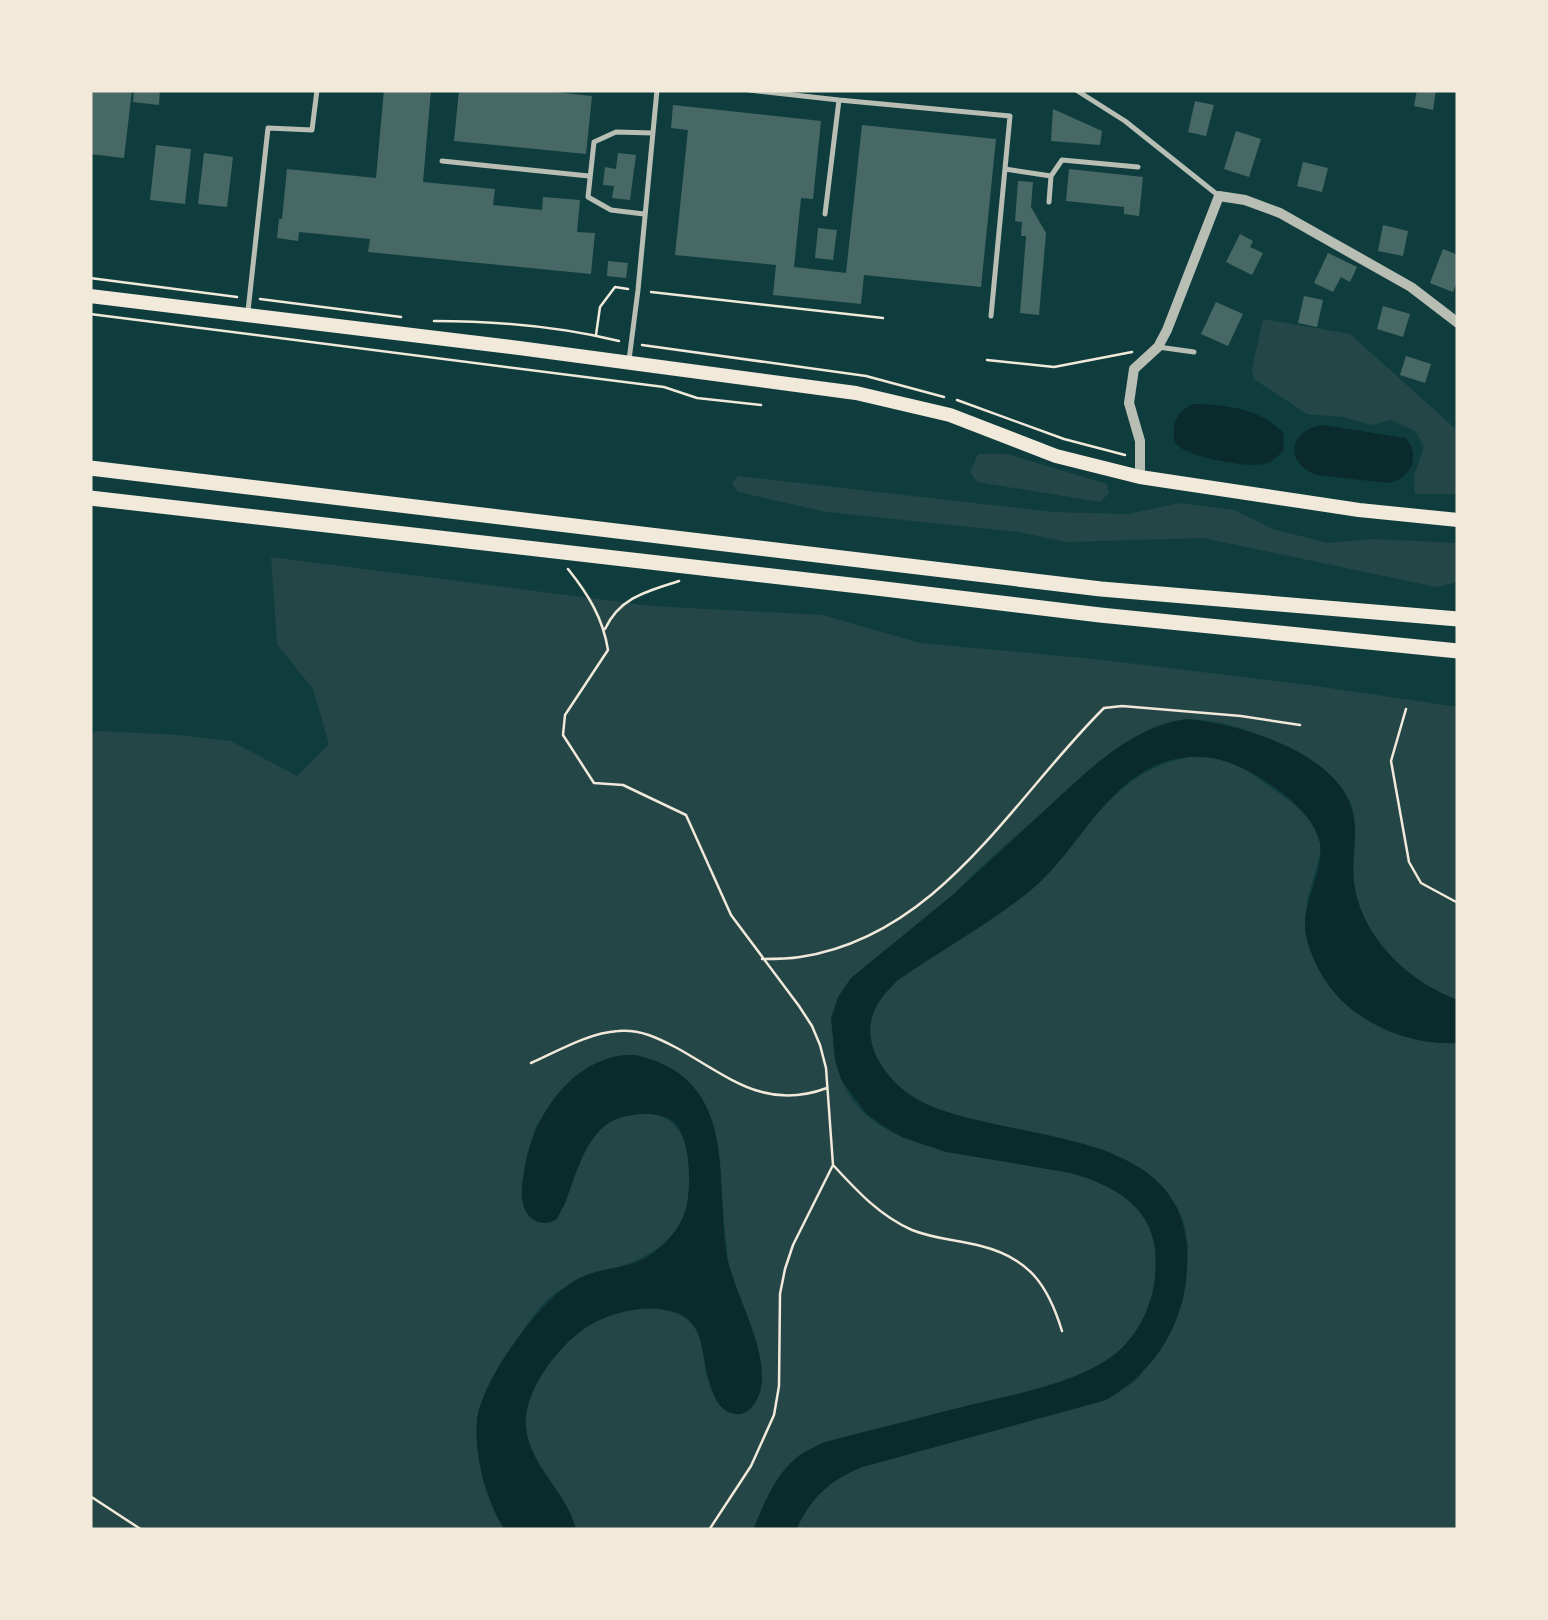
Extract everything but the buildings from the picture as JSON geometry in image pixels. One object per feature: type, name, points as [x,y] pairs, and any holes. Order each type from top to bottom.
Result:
[{"type":"highway","points":[[90,468],[872,564],[1100,589],[1458,620]]},
{"type":"highway","points":[[90,498],[1100,616],[1458,651]]},
{"type":"main road","points":[[90,296],[856,393],[950,416],[1056,456],[1140,477],[1360,510],[1458,520]]},
{"type":"street","points":[[1140,477],[1140,441],[1128,402],[1134,369],[1158,347],[1219,196],[1245,200],[1280,213],[1411,287],[1458,322]]},
{"type":"lane","points":[[247,314],[268,128],[312,130],[317,90]]},
{"type":"lane","points":[[628,364],[657,90]]},
{"type":"lane","points":[[749,90],[1010,116],[992,316]]},
{"type":"lane","points":[[1076,90],[1125,122],[1219,196]]},
{"type":"lane","points":[[825,214],[839,100]]},
{"type":"lane","points":[[644,214],[611,210],[588,197],[589,176],[594,142],[616,132],[653,133]]},
{"type":"lane","points":[[1049,202],[1051,176],[1062,160],[1138,167]]},
{"type":"lane","points":[[442,162],[589,176]]},
{"type":"lane","points":[[1005,168],[1051,176]]},
{"type":"lane","points":[[1158,347],[1194,352]]},
{"type":"path","points":[[675,295],[883,318]]},
{"type":"path","points":[[90,314],[664,387],[697,398],[761,404]]},
{"type":"path","points":[[987,360],[1054,368],[1158,347]]},
{"type":"path","points":[[551,550],[580,584],[599,616],[608,650],[566,715],[563,735],[594,782],[623,785],[686,815],[731,915],[812,1026],[826,1068],[833,1165],[785,1269],[780,1294],[779,1386],[774,1415],[751,1466],[708,1530]]},
{"type":"path","points":[[604,630],[624,602],[682,580]]},
{"type":"path","points":[[762,959],[798,957],[843,946],[890,925],[914,909],[970,859],[1104,708],[1122,706],[1241,716],[1300,725]]},
{"type":"path","points":[[1406,708],[1391,761],[1409,862],[1420,883],[1458,903]]},
{"type":"path","points":[[531,1064],[603,1033],[633,1031],[666,1042],[760,1093],[794,1097],[828,1088]]},
{"type":"path","points":[[833,1165],[861,1196],[896,1222],[936,1237],[982,1246],[1024,1264],[1039,1279],[1062,1331]]},
{"type":"path","points":[[90,1496],[142,1530]]},
{"type":"shaded area","points":[[1263,319],[1350,334],[1458,431],[1458,494],[1415,494],[1414,476],[1424,447],[1415,431],[1391,420],[1372,425],[1307,414],[1254,379],[1252,369]]},
{"type":"shaded area","points":[[1193,404],[1230,407],[1265,419],[1284,434],[1283,451],[1270,462],[1256,465],[1216,460],[1180,447],[1174,440],[1175,423],[1180,413]]},
{"type":"shaded area","points":[[1323,425],[1405,438],[1413,451],[1408,472],[1388,483],[1317,475],[1306,470],[1295,455],[1297,440],[1311,428]]},
{"type":"shaded area","points":[[978,454],[1007,454],[1107,484],[1109,493],[1100,502],[977,482],[970,472]]},
{"type":"shaded area","points":[[738,476],[1053,512],[1128,514],[1180,503],[1234,510],[1273,529],[1328,543],[1373,539],[1458,543],[1458,582],[1436,587],[1203,538],[1067,542],[1019,532],[827,512],[738,492],[732,483]]},
{"type":"shaded area","points":[[271,557],[652,606],[823,615],[920,643],[1094,659],[1458,707],[1458,1000],[1402,967],[1373,933],[1356,894],[1351,804],[1328,773],[1293,750],[1232,726],[1191,719],[1150,729],[1089,770],[965,883],[833,1041],[839,1074],[853,1100],[888,1130],[932,1147],[1071,1173],[1113,1190],[1137,1208],[1152,1233],[1153,1289],[1139,1327],[1107,1360],[1048,1385],[825,1442],[788,1467],[753,1530],[576,1530],[565,1504],[534,1455],[526,1427],[538,1382],[570,1340],[601,1319],[654,1309],[677,1314],[694,1327],[707,1378],[758,1352],[728,1263],[717,1142],[710,1116],[560,1092],[536,1126],[525,1167],[564,1207],[582,1157],[599,1131],[617,1119],[639,1114],[655,1115],[677,1128],[687,1153],[688,1196],[683,1218],[658,1249],[562,1289],[548,1299],[492,1380],[480,1406],[477,1435],[486,1487],[505,1530],[90,1530],[90,734],[99,731],[231,741],[297,776],[329,744],[313,689],[277,644]]},
{"type":"shaded area","points":[[1188,719],[1233,727],[1282,744],[1325,770],[1341,787],[1353,816],[1353,876],[1364,917],[1403,968],[1458,1000],[1458,1043],[1415,1039],[1374,1024],[1339,998],[1326,981],[1315,962],[1305,925],[1320,843],[1315,828],[1290,799],[1255,775],[1219,759],[1173,759],[1147,769],[1105,805],[1030,891],[898,980],[876,1006],[870,1030],[873,1048],[884,1069],[897,1085],[922,1102],[964,1117],[1102,1150],[1133,1164],[1159,1183],[1177,1208],[1186,1242],[1185,1286],[1168,1337],[1136,1379],[1106,1400],[862,1467],[822,1491],[796,1530],[753,1530],[776,1482],[806,1451],[825,1442],[1069,1379],[1107,1360],[1139,1327],[1150,1302],[1156,1263],[1152,1233],[1137,1208],[1113,1190],[1071,1173],[946,1152],[902,1137],[882,1125],[867,1114],[842,1081],[835,1060],[831,1018],[838,997],[851,978],[955,893],[1090,769],[1136,737]]},
{"type":"shaded area","points":[[1190,757],[1219,758],[1245,769],[1311,821],[1320,854],[1307,901],[1305,928],[1318,968],[1339,998],[1353,1011],[1436,1043],[1458,1043],[1458,1530],[796,1530],[822,1491],[862,1467],[1106,1400],[1138,1379],[1182,1304],[1188,1246],[1176,1205],[1112,1153],[966,1118],[905,1092],[878,1062],[870,1023],[885,993],[898,980],[1033,888],[1118,792],[1150,770]]},
{"type":"shaded area","points":[[636,1055],[679,1074],[693,1086],[709,1112],[719,1154],[725,1244],[759,1353],[761,1388],[747,1412],[726,1411],[713,1394],[698,1333],[689,1320],[670,1310],[635,1309],[592,1324],[556,1355],[537,1384],[526,1415],[529,1443],[566,1504],[576,1530],[505,1530],[487,1492],[477,1434],[481,1404],[500,1364],[560,1291],[588,1274],[649,1256],[671,1236],[685,1212],[689,1180],[685,1142],[673,1121],[650,1114],[619,1118],[600,1130],[586,1150],[557,1219],[536,1221],[523,1204],[522,1185],[529,1149],[554,1099],[596,1063]]}]
